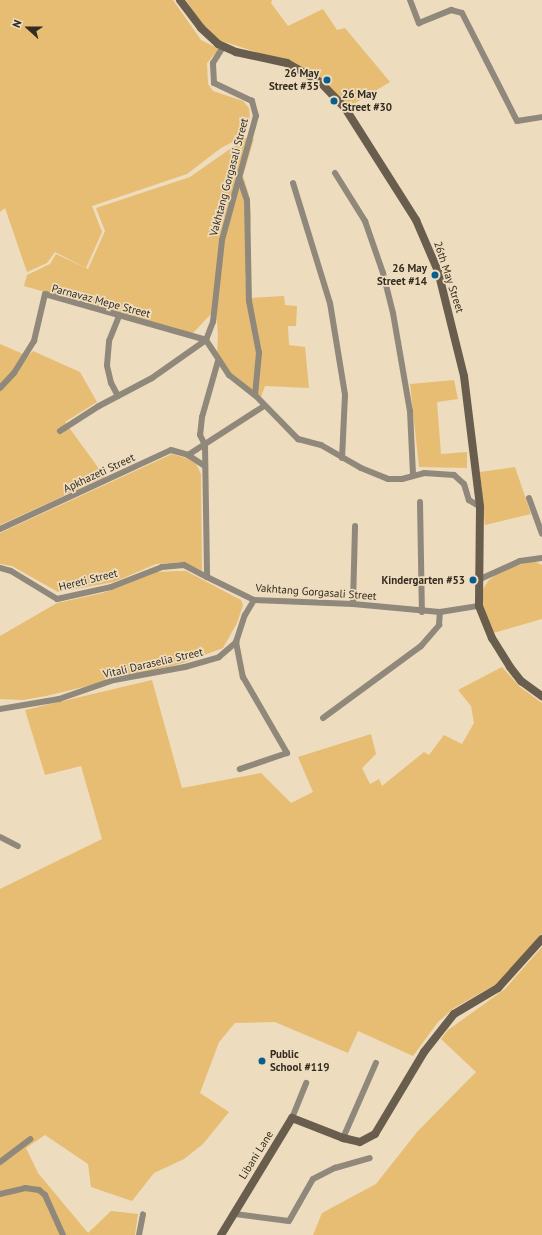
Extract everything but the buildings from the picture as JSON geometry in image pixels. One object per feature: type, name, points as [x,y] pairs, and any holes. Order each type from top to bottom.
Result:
[{"type":"street","name":"26th May Street","points":[[180,0],[208,36],[223,47],[288,63],[320,82],[345,108],[416,220],[438,271],[458,346],[474,440],[480,507],[478,580],[479,606],[492,638],[510,667],[521,681],[542,696]]},
{"type":"street","points":[[410,0],[419,23],[451,10],[462,13],[517,121],[542,117]]},
{"type":"street","name":"Vakhtang Gorgasali Street","points":[[206,340],[213,322],[222,240],[256,116],[252,101],[214,83],[212,63],[223,47]]},
{"type":"street","points":[[335,173],[365,221],[383,273],[393,313],[410,411],[413,475]]},
{"type":"street","points":[[239,176],[247,200],[249,300],[258,347],[255,395]]},
{"type":"street","points":[[293,183],[330,303],[345,395],[342,458]]},
{"type":"street","name":"Parnavaz Mepe Street","points":[[0,388],[14,373],[34,341],[45,294],[206,340]]},
{"type":"street","points":[[118,396],[111,383],[107,365],[109,342],[119,316]]},
{"type":"street","points":[[60,432],[99,406],[152,378],[206,340],[218,361],[229,375],[255,395],[298,440],[321,446],[342,458],[388,479],[402,479],[424,473],[454,475],[464,484],[469,500],[480,507]]},
{"type":"street","points":[[207,577],[205,446],[200,435],[202,417],[218,361]]},
{"type":"street","points":[[188,455],[205,446],[264,406]]},
{"type":"street","name":"Apkhazeti Street","points":[[0,529],[171,450],[188,455],[205,466]]},
{"type":"street","points":[[529,498],[542,534]]},
{"type":"street","points":[[420,502],[422,612]]},
{"type":"street","points":[[353,604],[355,526]]},
{"type":"street","points":[[478,580],[520,561],[542,558]]},
{"type":"street","name":"Hereti Street","points":[[0,568],[11,571],[57,599],[111,587],[162,567],[184,566],[207,577]]},
{"type":"street","name":"Vakhtang Gorgasali Street","points":[[207,577],[254,600],[353,604],[422,612],[440,612],[479,606]]},
{"type":"street","points":[[240,769],[287,753],[243,678],[236,642],[244,615],[254,600]]},
{"type":"street","points":[[323,718],[421,646],[439,625],[440,612]]},
{"type":"street","name":"Vitali Daraselia Street","points":[[1,708],[34,704],[128,677],[185,667],[226,654],[236,642]]},
{"type":"street","points":[[0,837],[18,846]]},
{"type":"street","points":[[292,1118],[343,1138],[360,1142],[375,1134],[424,1052],[454,1014],[498,988],[542,939]]},
{"type":"street","points":[[343,1138],[376,1063]]},
{"type":"street","name":"Libani Lane","points":[[221,1235],[292,1118],[306,1084]]},
{"type":"street","points":[[0,1162],[30,1139]]},
{"type":"street","points":[[235,1214],[289,1221],[313,1179],[335,1168],[370,1158]]},
{"type":"street","points":[[0,1194],[25,1188],[39,1190],[44,1195],[63,1235]]},
{"type":"street","points":[[139,1235],[143,1214]]},
{"type":"shaded area","points":[[0,0],[173,0],[201,40],[219,49],[207,63],[208,84],[213,91],[243,101],[249,108],[250,119],[244,136],[221,148],[187,174],[92,206],[102,232],[86,268],[55,252],[47,263],[27,272],[5,208],[0,212]]},
{"type":"shaded area","points":[[186,0],[272,0],[271,3],[288,26],[323,9],[337,30],[345,28],[390,82],[347,108],[327,83],[302,67],[219,40],[203,26]]},
{"type":"shaded area","points":[[247,137],[254,139],[243,176],[249,195],[251,217],[245,281],[250,281],[251,298],[284,296],[285,305],[297,306],[296,326],[288,326],[289,345],[305,347],[309,388],[265,386],[260,400],[246,385],[221,365],[217,358],[218,334],[216,313],[211,314],[192,334],[24,286],[27,275],[50,264],[56,254],[88,269],[105,231],[96,208],[190,177]]},
{"type":"shaded area","points":[[0,344],[28,356],[33,351],[80,372],[97,402],[65,422],[105,477],[0,525]]},
{"type":"shaded area","points":[[454,380],[458,399],[437,402],[441,454],[467,452],[467,468],[419,467],[410,384]]},
{"type":"shaded area","points":[[172,454],[189,459],[196,464],[201,474],[202,571],[184,562],[156,564],[114,582],[58,592],[12,566],[0,564],[0,533]]},
{"type":"shaded area","points":[[515,467],[531,514],[485,525],[480,472]]},
{"type":"shaded area","points":[[534,561],[542,565],[542,619],[493,633],[483,611],[482,591],[488,581],[503,569]]},
{"type":"shaded area","points":[[186,571],[241,600],[243,605],[237,623],[223,648],[183,663],[46,696],[23,700],[0,699],[0,636],[57,603],[103,593],[157,572]]},
{"type":"shaded area","points":[[502,667],[520,687],[542,703],[542,933],[540,936],[498,983],[454,1008],[438,1022],[413,1056],[358,1031],[348,1053],[275,1022],[235,1023],[219,1042],[200,1093],[229,1112],[203,1144],[184,1159],[154,1173],[132,1201],[91,1187],[88,1164],[45,1135],[26,1148],[38,1173],[88,1233],[111,1211],[138,1214],[135,1235],[0,1235],[0,889],[102,839],[81,766],[45,775],[25,710],[152,680],[182,788],[261,773],[291,803],[313,792],[298,757],[371,734],[376,754],[362,768],[370,784],[379,779],[382,786],[424,752],[429,755],[444,735],[462,744],[474,723],[471,706],[458,690]]},
{"type":"shaded area","points":[[542,947],[542,1235],[313,1235],[322,1213],[376,1184],[417,1132],[476,1072],[441,1039],[448,1030],[505,989]]},
{"type":"place","name":"26 May Street #35","points":[[327,80]]},
{"type":"place","name":"26 May Street #30","points":[[334,101]]},
{"type":"place","name":"26 May Street #14","points":[[435,275]]},
{"type":"place","name":"Kindergarten #53","points":[[473,580]]},
{"type":"place","name":"Public School #119","points":[[262,1061]]}]
